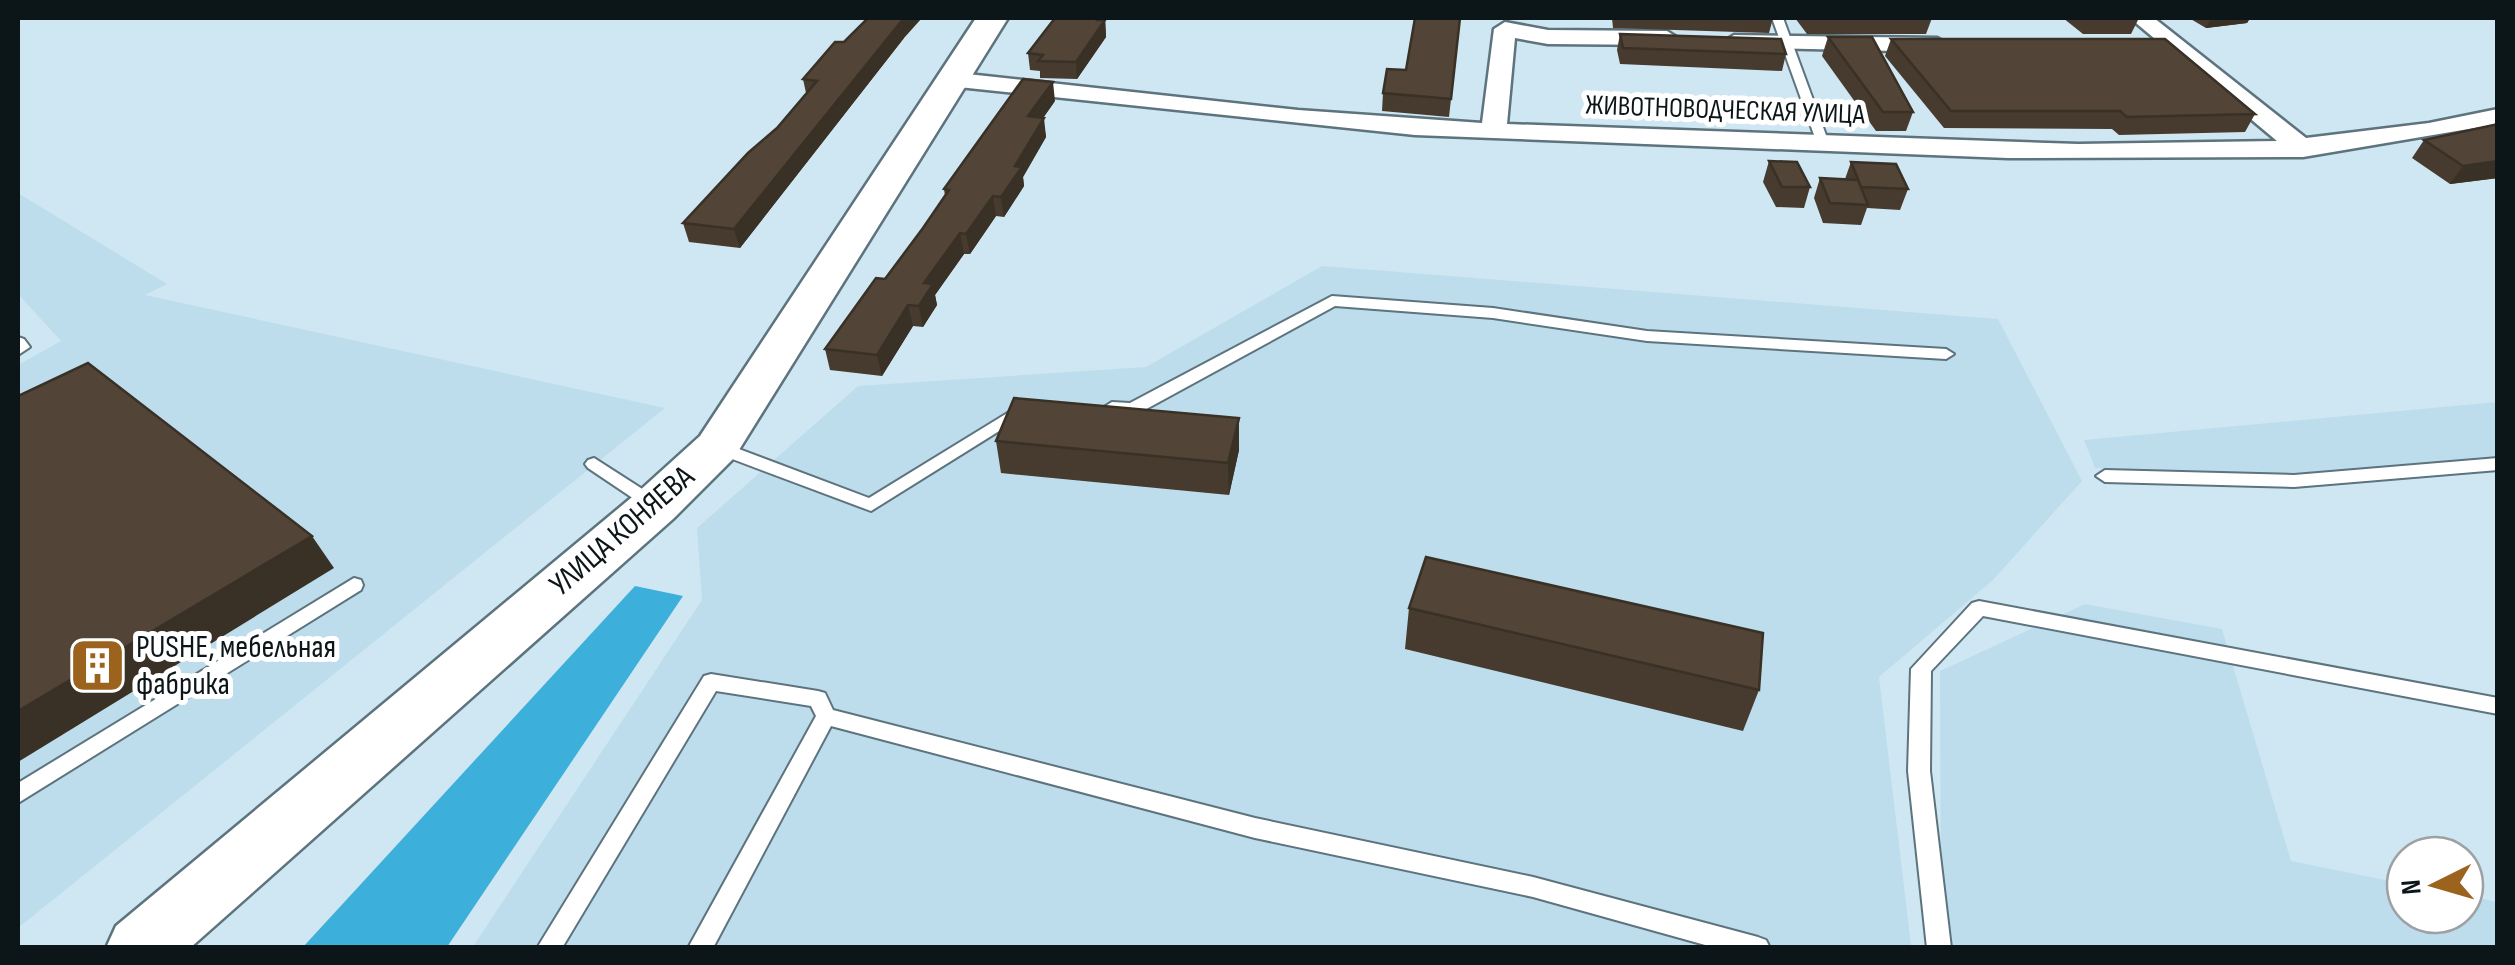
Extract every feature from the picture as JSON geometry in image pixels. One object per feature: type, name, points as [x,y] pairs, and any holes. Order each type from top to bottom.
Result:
[{"type":"street","name":"УЛИЦА КОНЯЕВА","points":[[140,948],[656,506],[717,447],[949,79],[992,18]]},
{"type":"street","points":[[2140,18],[2303,148]]},
{"type":"street","points":[[1494,130],[1505,29],[1548,37],[1956,45]]},
{"type":"street","points":[[2136,45],[2176,45]]},
{"type":"street","name":"ЖИВОТНОВОДЧЕСКАЯ УЛИЦА","points":[[949,79],[1412,126],[1824,146],[2041,151],[2303,148],[2446,129],[2498,116]]},
{"type":"lane","points":[[1778,18],[1824,146]]},
{"type":"lane","points":[[1095,406],[1132,409],[1332,301],[1493,313],[1647,336],[1946,354]]},
{"type":"lane","points":[[717,447],[870,505],[1000,419],[1038,400]]},
{"type":"lane","points":[[594,464],[656,506]]},
{"type":"lane","points":[[2105,476],[2294,481],[2498,464]]},
{"type":"lane","points":[[18,794],[354,585]]},
{"type":"lane","points":[[1939,948],[1919,771],[1921,669],[1979,608],[2498,706]]},
{"type":"lane","points":[[549,948],[711,682],[818,699],[826,716]]},
{"type":"lane","points":[[700,948],[826,716]]},
{"type":"lane","points":[[826,716],[1218,819],[1533,886],[1758,948]]},
{"type":"shaded area","points":[[18,193],[167,284],[145,295],[665,408],[18,928],[18,365],[61,341],[18,294]]},
{"type":"shaded area","points":[[1322,266],[1998,319],[2082,481],[1993,580],[1879,677],[1911,945],[1918,947],[472,948],[702,600],[697,528],[858,386],[1146,367]]},
{"type":"shaded area","points":[[2497,402],[2497,459],[2290,475],[2095,468],[2084,440]]},
{"type":"shaded area","points":[[635,586],[683,596],[447,947],[303,947]]},
{"type":"shaded area","points":[[2085,604],[2222,629],[2291,861],[2385,880],[2385,935],[2485,935],[2485,899],[2497,902],[2497,947],[1941,947],[1940,671]]},
{"type":"building","points":[[868,18],[904,18],[734,229],[683,223],[748,153],[777,128],[817,81],[803,79],[835,42],[844,42]]},
{"type":"building","points":[[1055,18],[1105,20],[1076,62],[1038,61],[1043,55],[1028,53]]},
{"type":"building","points":[[1415,18],[1460,18],[1451,99],[1383,93],[1387,69],[1406,70]]},
{"type":"building","points":[[1620,34],[1781,39],[1786,54],[1623,48]]},
{"type":"building","points":[[1828,37],[1872,37],[1913,112],[1883,112]]},
{"type":"building","points":[[1891,39],[2165,39],[2255,114],[2127,117],[2120,111],[1951,111]]},
{"type":"building","points":[[1023,79],[1053,82],[1028,116],[1044,118],[1015,166],[1022,167],[1001,197],[993,196],[966,234],[960,233],[924,283],[933,284],[919,306],[908,305],[877,355],[825,349],[876,278],[885,279],[923,228],[949,190],[944,189]]},
{"type":"building","points":[[2498,124],[2498,161],[2463,166],[2424,140]]},
{"type":"building","points":[[1769,161],[1797,162],[1810,187],[1782,187]]},
{"type":"building","points":[[1851,162],[1896,164],[1908,189],[1861,187]]},
{"type":"building","points":[[1820,178],[1858,180],[1868,205],[1830,203]]},
{"type":"building","name":"PUSHE, мебельная фабрика","points":[[88,363],[312,536],[18,711],[18,396]]},
{"type":"building","points":[[1014,398],[1239,418],[1228,463],[996,441]]},
{"type":"building","points":[[1426,557],[1763,633],[1759,690],[1409,608]]},
{"type":"place","name":"PUSHE, мебельная фабрика","points":[[97,665]]}]
